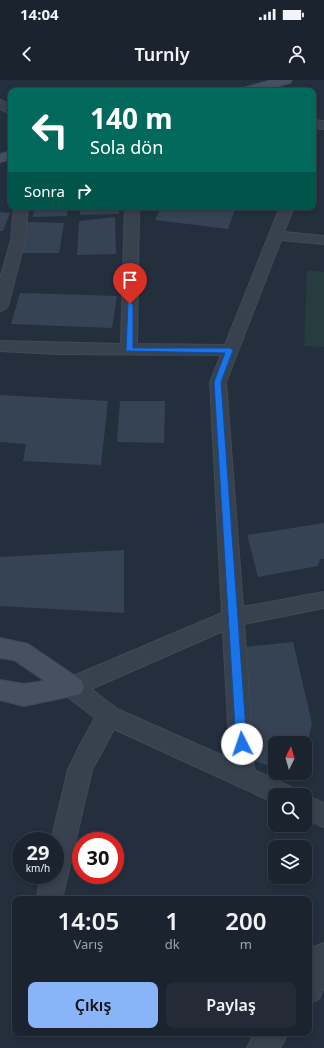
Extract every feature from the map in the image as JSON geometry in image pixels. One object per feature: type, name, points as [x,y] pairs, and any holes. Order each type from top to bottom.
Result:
[{"type":"street","points":[[268,88],[286,80]]},
{"type":"street","points":[[0,306],[18,240],[21,210]]},
{"type":"street","points":[[129,350],[132,210]]},
{"type":"street","points":[[244,776],[218,382],[285,210]]},
{"type":"street","points":[[276,235],[324,240]]},
{"type":"street","points":[[0,346],[58,349],[230,350]]},
{"type":"street","points":[[0,690],[24,695],[72,687],[234,617],[324,600]]},
{"type":"street","points":[[0,648],[20,651],[72,687],[109,716],[268,788]]},
{"type":"street","points":[[64,837],[80,770],[88,752],[109,716]]},
{"type":"street","points":[[312,810],[324,816]]},
{"type":"street","points":[[50,896],[53,884]]},
{"type":"street","points":[[312,983],[324,957]]},
{"type":"street","points":[[261,1048],[271,1036]]},
{"type":"green space","points":[[307,270],[324,272],[324,347],[304,346]]},
{"type":"building","points":[[34,210],[68,210],[67,216],[33,217]]},
{"type":"building","points":[[80,210],[119,210],[119,214],[80,215]]},
{"type":"building","points":[[160,210],[235,210],[228,229],[155,220]]},
{"type":"building","points":[[0,212],[10,213],[3,231],[0,231]]},
{"type":"building","points":[[115,217],[116,254],[77,255],[79,221]]},
{"type":"building","points":[[27,222],[64,223],[59,253],[20,253]]},
{"type":"building","points":[[20,293],[117,296],[112,328],[11,324]]},
{"type":"building","points":[[0,395],[108,401],[101,465],[23,461],[26,444],[0,442]]},
{"type":"building","points":[[120,401],[165,401],[164,443],[117,442]]},
{"type":"building","points":[[324,523],[324,559],[320,559],[318,566],[258,577],[247,535]]},
{"type":"building","points":[[124,550],[124,613],[0,606],[0,557]]},
{"type":"building","points":[[293,642],[312,723],[309,736],[268,736],[268,766],[252,760],[244,647]]},
{"type":"route","points":[[130,304],[129,350],[230,350],[218,382],[242,744]]}]
